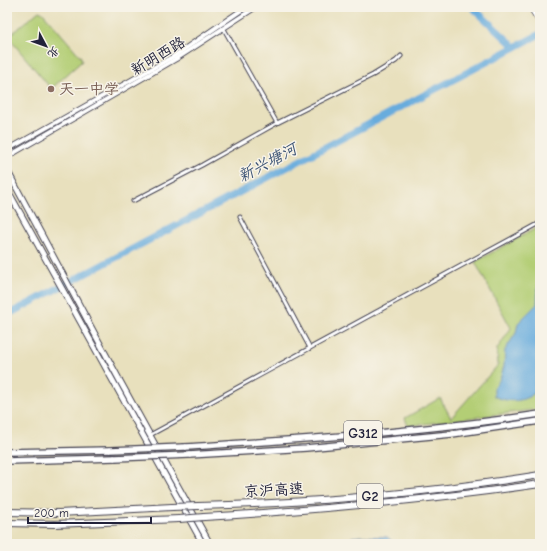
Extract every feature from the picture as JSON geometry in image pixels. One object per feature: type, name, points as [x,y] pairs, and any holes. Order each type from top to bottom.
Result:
[{"type":"highway","name":"G312","points":[[7,452],[185,447],[303,439],[427,428],[540,414]]},
{"type":"highway","name":"G312","points":[[7,461],[189,455],[306,448],[452,434],[540,421]]},
{"type":"highway","name":"京沪高速","points":[[7,512],[59,513],[336,500],[484,483],[540,474]]},
{"type":"highway","name":"京沪高速","points":[[7,523],[55,524],[179,519],[271,513],[473,494],[540,484]]},
{"type":"main road","points":[[530,7],[540,23]]},
{"type":"main road","points":[[538,7],[540,11]]},
{"type":"main road","points":[[7,170],[210,544]]},
{"type":"main road","points":[[7,189],[203,544]]},
{"type":"street","name":"新明西路","points":[[7,150],[174,56],[246,7]]},
{"type":"street","name":"新明西路","points":[[7,158],[176,59],[256,7]]},
{"type":"street","points":[[224,29],[277,123]]},
{"type":"street","points":[[133,201],[202,165],[277,123],[373,75],[396,62],[402,56]]},
{"type":"street","points":[[240,217],[310,348]]},
{"type":"street","points":[[150,435],[540,223]]},
{"type":"green space","points":[[39,11],[43,13],[81,57],[82,61],[52,88],[8,37]]},
{"type":"green space","points":[[540,226],[540,409],[408,426],[405,418],[440,398],[451,418],[498,365],[497,349],[511,328],[475,262]]},
{"type":"water","points":[[540,282],[540,388],[535,393],[524,399],[513,401],[500,399],[494,396],[494,388],[500,379],[504,366],[505,350],[516,333],[518,323],[537,304],[538,285]]},
{"type":"water","points":[[352,537],[387,537],[396,544],[344,544]]},
{"type":"waterway","points":[[472,7],[515,47]]},
{"type":"waterway","name":"新兴塘河","points":[[7,315],[540,34]]},
{"type":"place","name":"天一中学","points":[[51,89]]}]
